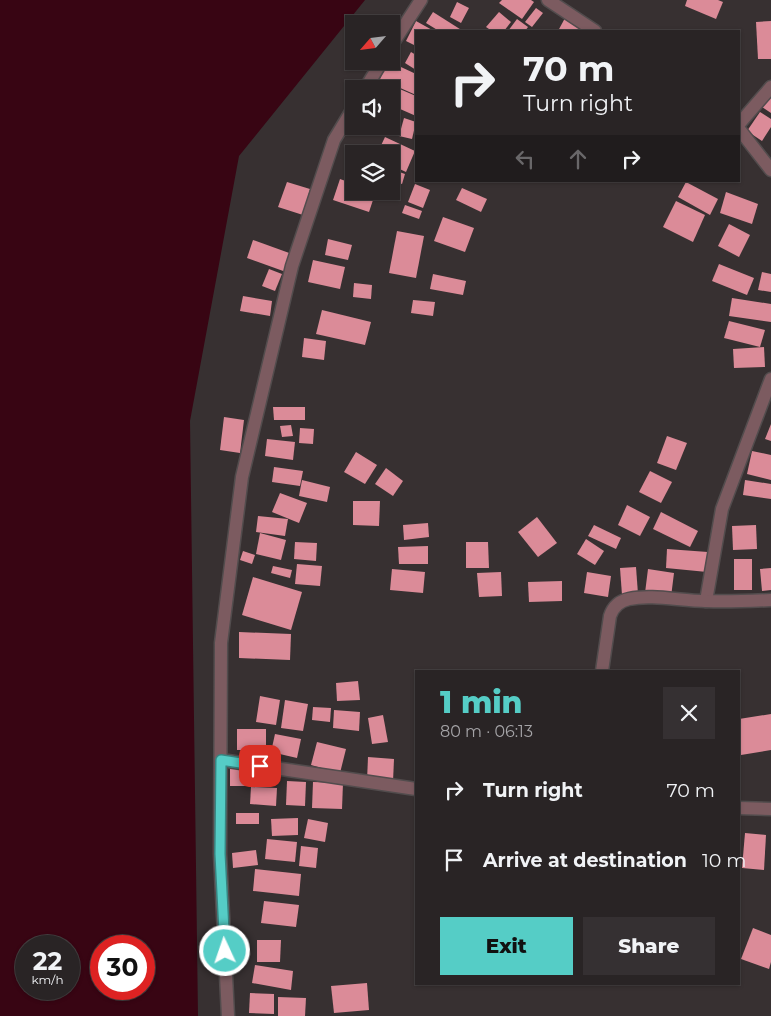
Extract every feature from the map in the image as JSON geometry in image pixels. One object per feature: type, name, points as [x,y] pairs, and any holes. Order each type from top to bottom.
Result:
[{"type":"street","points":[[400,32],[421,0]]},
{"type":"street","points":[[548,0],[593,30]]},
{"type":"street","points":[[740,123],[771,87]]},
{"type":"street","points":[[228,1016],[220,854],[221,643],[242,477],[292,266],[334,140],[345,122]]},
{"type":"street","points":[[740,130],[771,170]]},
{"type":"street","points":[[706,601],[722,509],[771,379]]},
{"type":"street","points":[[602,670],[610,616],[613,608],[628,599],[771,600]]},
{"type":"street","points":[[221,760],[415,789]]},
{"type":"street","points":[[740,808],[771,809]]},
{"type":"shaded area","points":[[0,0],[365,0],[353,15],[345,15],[345,25],[239,156],[190,421],[198,1016],[0,1016]]},
{"type":"building","points":[[502,0],[531,0],[534,2],[522,19],[499,3]]},
{"type":"building","points":[[687,0],[718,0],[723,2],[716,19],[685,6]]},
{"type":"building","points":[[457,2],[469,8],[461,23],[450,17]]},
{"type":"building","points":[[536,8],[543,13],[532,27],[525,22]]},
{"type":"building","points":[[433,12],[461,30],[437,30],[426,23]]},
{"type":"building","points":[[499,12],[511,22],[505,30],[490,30],[486,27]]},
{"type":"building","points":[[565,18],[583,30],[559,30]]},
{"type":"building","points":[[517,19],[528,27],[526,30],[509,30]]},
{"type":"building","points":[[416,21],[432,30],[415,30],[415,46],[406,41]]},
{"type":"building","points":[[771,21],[771,59],[758,59],[756,22]]},
{"type":"building","points":[[411,52],[415,54],[415,69],[405,63]]},
{"type":"building","points":[[400,67],[415,74],[415,95],[400,88],[400,80],[380,79],[384,70],[400,70]]},
{"type":"building","points":[[400,89],[415,96],[415,116],[400,109]]},
{"type":"building","points":[[771,95],[771,113],[762,107]]},
{"type":"building","points":[[760,112],[771,119],[771,127],[762,141],[747,131]]},
{"type":"building","points":[[404,118],[415,122],[412,139],[399,136]]},
{"type":"building","points":[[385,137],[415,151],[406,172],[400,169],[400,145],[381,145]]},
{"type":"building","points":[[400,172],[405,174],[402,184],[400,183]]},
{"type":"building","points":[[340,179],[345,181],[345,200],[373,200],[369,212],[333,200]]},
{"type":"building","points":[[287,182],[310,189],[303,215],[278,207]]},
{"type":"building","points":[[686,182],[718,199],[710,215],[678,197]]},
{"type":"building","points":[[415,184],[430,190],[423,208],[408,202]]},
{"type":"building","points":[[462,188],[487,199],[481,212],[456,200]]},
{"type":"building","points":[[726,192],[758,204],[752,224],[720,213]]},
{"type":"building","points":[[676,201],[705,215],[693,242],[663,227]]},
{"type":"building","points":[[405,205],[422,211],[419,219],[402,213]]},
{"type":"building","points":[[443,217],[474,228],[465,252],[434,241]]},
{"type":"building","points":[[729,224],[750,235],[739,257],[718,246]]},
{"type":"building","points":[[397,231],[424,236],[416,278],[389,273]]},
{"type":"building","points":[[328,239],[352,245],[348,260],[325,255]]},
{"type":"building","points":[[253,240],[292,254],[286,272],[247,258]]},
{"type":"building","points":[[313,260],[345,267],[340,289],[308,282]]},
{"type":"building","points":[[719,264],[754,278],[747,295],[712,281]]},
{"type":"building","points":[[269,269],[282,274],[275,291],[262,286]]},
{"type":"building","points":[[762,272],[771,274],[771,292],[758,290]]},
{"type":"building","points":[[433,274],[466,281],[463,295],[430,289]]},
{"type":"building","points":[[354,283],[372,285],[371,299],[353,297]]},
{"type":"building","points":[[243,296],[272,301],[270,316],[240,311]]},
{"type":"building","points":[[732,298],[771,304],[771,322],[729,316]]},
{"type":"building","points":[[413,300],[435,302],[433,316],[411,313]]},
{"type":"building","points":[[322,310],[371,322],[365,345],[316,334]]},
{"type":"building","points":[[729,321],[765,330],[760,347],[724,338]]},
{"type":"building","points":[[304,338],[326,341],[324,360],[302,357]]},
{"type":"building","points":[[764,347],[765,367],[734,368],[733,349]]},
{"type":"building","points":[[273,407],[305,407],[305,420],[274,420]]},
{"type":"building","points":[[224,417],[244,420],[240,453],[220,450]]},
{"type":"building","points":[[771,424],[771,441],[765,439]]},
{"type":"building","points":[[291,425],[293,436],[282,437],[280,426]]},
{"type":"building","points":[[300,428],[314,429],[313,444],[299,443]]},
{"type":"building","points":[[667,436],[687,443],[676,470],[657,463]]},
{"type":"building","points":[[267,439],[295,442],[293,460],[265,456]]},
{"type":"building","points":[[752,451],[771,455],[771,480],[747,474]]},
{"type":"building","points":[[356,452],[377,465],[365,484],[344,472]]},
{"type":"building","points":[[274,467],[303,471],[300,486],[272,482]]},
{"type":"building","points":[[386,468],[403,481],[393,496],[375,484]]},
{"type":"building","points":[[650,471],[672,482],[661,503],[639,492]]},
{"type":"building","points":[[302,480],[330,487],[327,502],[299,496]]},
{"type":"building","points":[[745,480],[771,484],[771,499],[743,495]]},
{"type":"building","points":[[280,493],[307,503],[299,523],[272,512]]},
{"type":"building","points":[[353,501],[380,501],[379,526],[353,525]]},
{"type":"building","points":[[627,505],[650,517],[640,536],[618,525]]},
{"type":"building","points":[[661,512],[698,531],[690,547],[653,529]]},
{"type":"building","points":[[258,516],[288,519],[285,536],[256,532]]},
{"type":"building","points":[[537,517],[557,543],[538,557],[518,532]]},
{"type":"building","points":[[428,523],[429,537],[404,540],[403,525]]},
{"type":"building","points":[[594,525],[621,538],[616,549],[588,536]]},
{"type":"building","points":[[756,525],[757,549],[733,550],[732,526]]},
{"type":"building","points":[[260,533],[286,540],[281,560],[256,554]]},
{"type":"building","points":[[586,539],[604,551],[595,565],[577,554]]},
{"type":"building","points":[[295,542],[317,543],[316,561],[294,559]]},
{"type":"building","points":[[466,542],[488,542],[489,568],[466,568]]},
{"type":"building","points":[[428,546],[428,564],[399,564],[398,547]]},
{"type":"building","points":[[667,549],[708,552],[707,572],[666,568]]},
{"type":"building","points":[[243,551],[255,555],[252,564],[240,560]]},
{"type":"building","points":[[734,559],[752,559],[752,590],[734,590]]},
{"type":"building","points":[[297,564],[322,566],[320,586],[295,584]]},
{"type":"building","points":[[273,566],[292,570],[290,578],[271,573]]},
{"type":"building","points":[[636,567],[638,594],[622,595],[620,568]]},
{"type":"building","points":[[771,568],[771,590],[762,591],[760,569]]},
{"type":"building","points":[[392,569],[425,572],[423,593],[390,590]]},
{"type":"building","points":[[648,569],[674,573],[671,597],[645,593]]},
{"type":"building","points":[[501,572],[502,596],[479,597],[477,573]]},
{"type":"building","points":[[587,572],[611,576],[608,597],[584,593]]},
{"type":"building","points":[[253,577],[302,592],[291,630],[242,615]]},
{"type":"building","points":[[562,581],[562,601],[529,602],[528,582]]},
{"type":"building","points":[[239,632],[291,634],[290,660],[239,658]]},
{"type":"building","points":[[358,681],[360,700],[337,701],[336,683]]},
{"type":"building","points":[[260,696],[280,700],[276,725],[256,722]]},
{"type":"building","points":[[285,700],[308,704],[303,731],[281,728]]},
{"type":"building","points":[[313,707],[331,708],[330,722],[312,720]]},
{"type":"building","points":[[334,710],[360,712],[359,731],[333,728]]},
{"type":"building","points":[[771,714],[771,750],[741,755],[740,719]]},
{"type":"building","points":[[383,715],[388,742],[372,744],[368,718]]},
{"type":"building","points":[[237,729],[266,729],[266,750],[237,750]]},
{"type":"building","points":[[275,734],[301,739],[297,758],[271,752]]},
{"type":"building","points":[[317,742],[346,749],[340,773],[311,765]]},
{"type":"building","points":[[368,757],[394,759],[393,782],[367,781]]},
{"type":"building","points":[[246,767],[247,786],[230,786],[230,768]]},
{"type":"building","points":[[287,781],[306,782],[305,806],[286,805]]},
{"type":"building","points":[[313,782],[343,783],[342,809],[312,808]]},
{"type":"building","points":[[251,787],[277,788],[276,806],[250,804]]},
{"type":"building","points":[[236,813],[259,813],[259,824],[236,824]]},
{"type":"building","points":[[298,818],[298,835],[272,836],[271,819]]},
{"type":"building","points":[[308,819],[328,823],[325,842],[304,838]]},
{"type":"building","points":[[745,833],[766,835],[764,870],[742,868]]},
{"type":"building","points":[[267,839],[297,842],[295,862],[265,859]]},
{"type":"building","points":[[301,846],[318,848],[316,868],[299,866]]},
{"type":"building","points":[[256,850],[258,865],[233,868],[232,853]]},
{"type":"building","points":[[255,869],[301,874],[299,896],[253,891]]},
{"type":"building","points":[[264,901],[299,905],[296,927],[261,923]]},
{"type":"building","points":[[753,928],[771,935],[771,962],[769,969],[741,959]]},
{"type":"building","points":[[257,940],[281,940],[280,962],[257,962]]},
{"type":"building","points":[[255,965],[293,971],[291,990],[252,983]]},
{"type":"building","points":[[367,983],[369,1010],[334,1013],[331,986]]},
{"type":"building","points":[[250,993],[274,994],[274,1014],[249,1013]]},
{"type":"building","points":[[278,997],[306,998],[305,1016],[278,1016]]},
{"type":"route","points":[[225,951],[220,854],[221,760],[260,766]]}]
